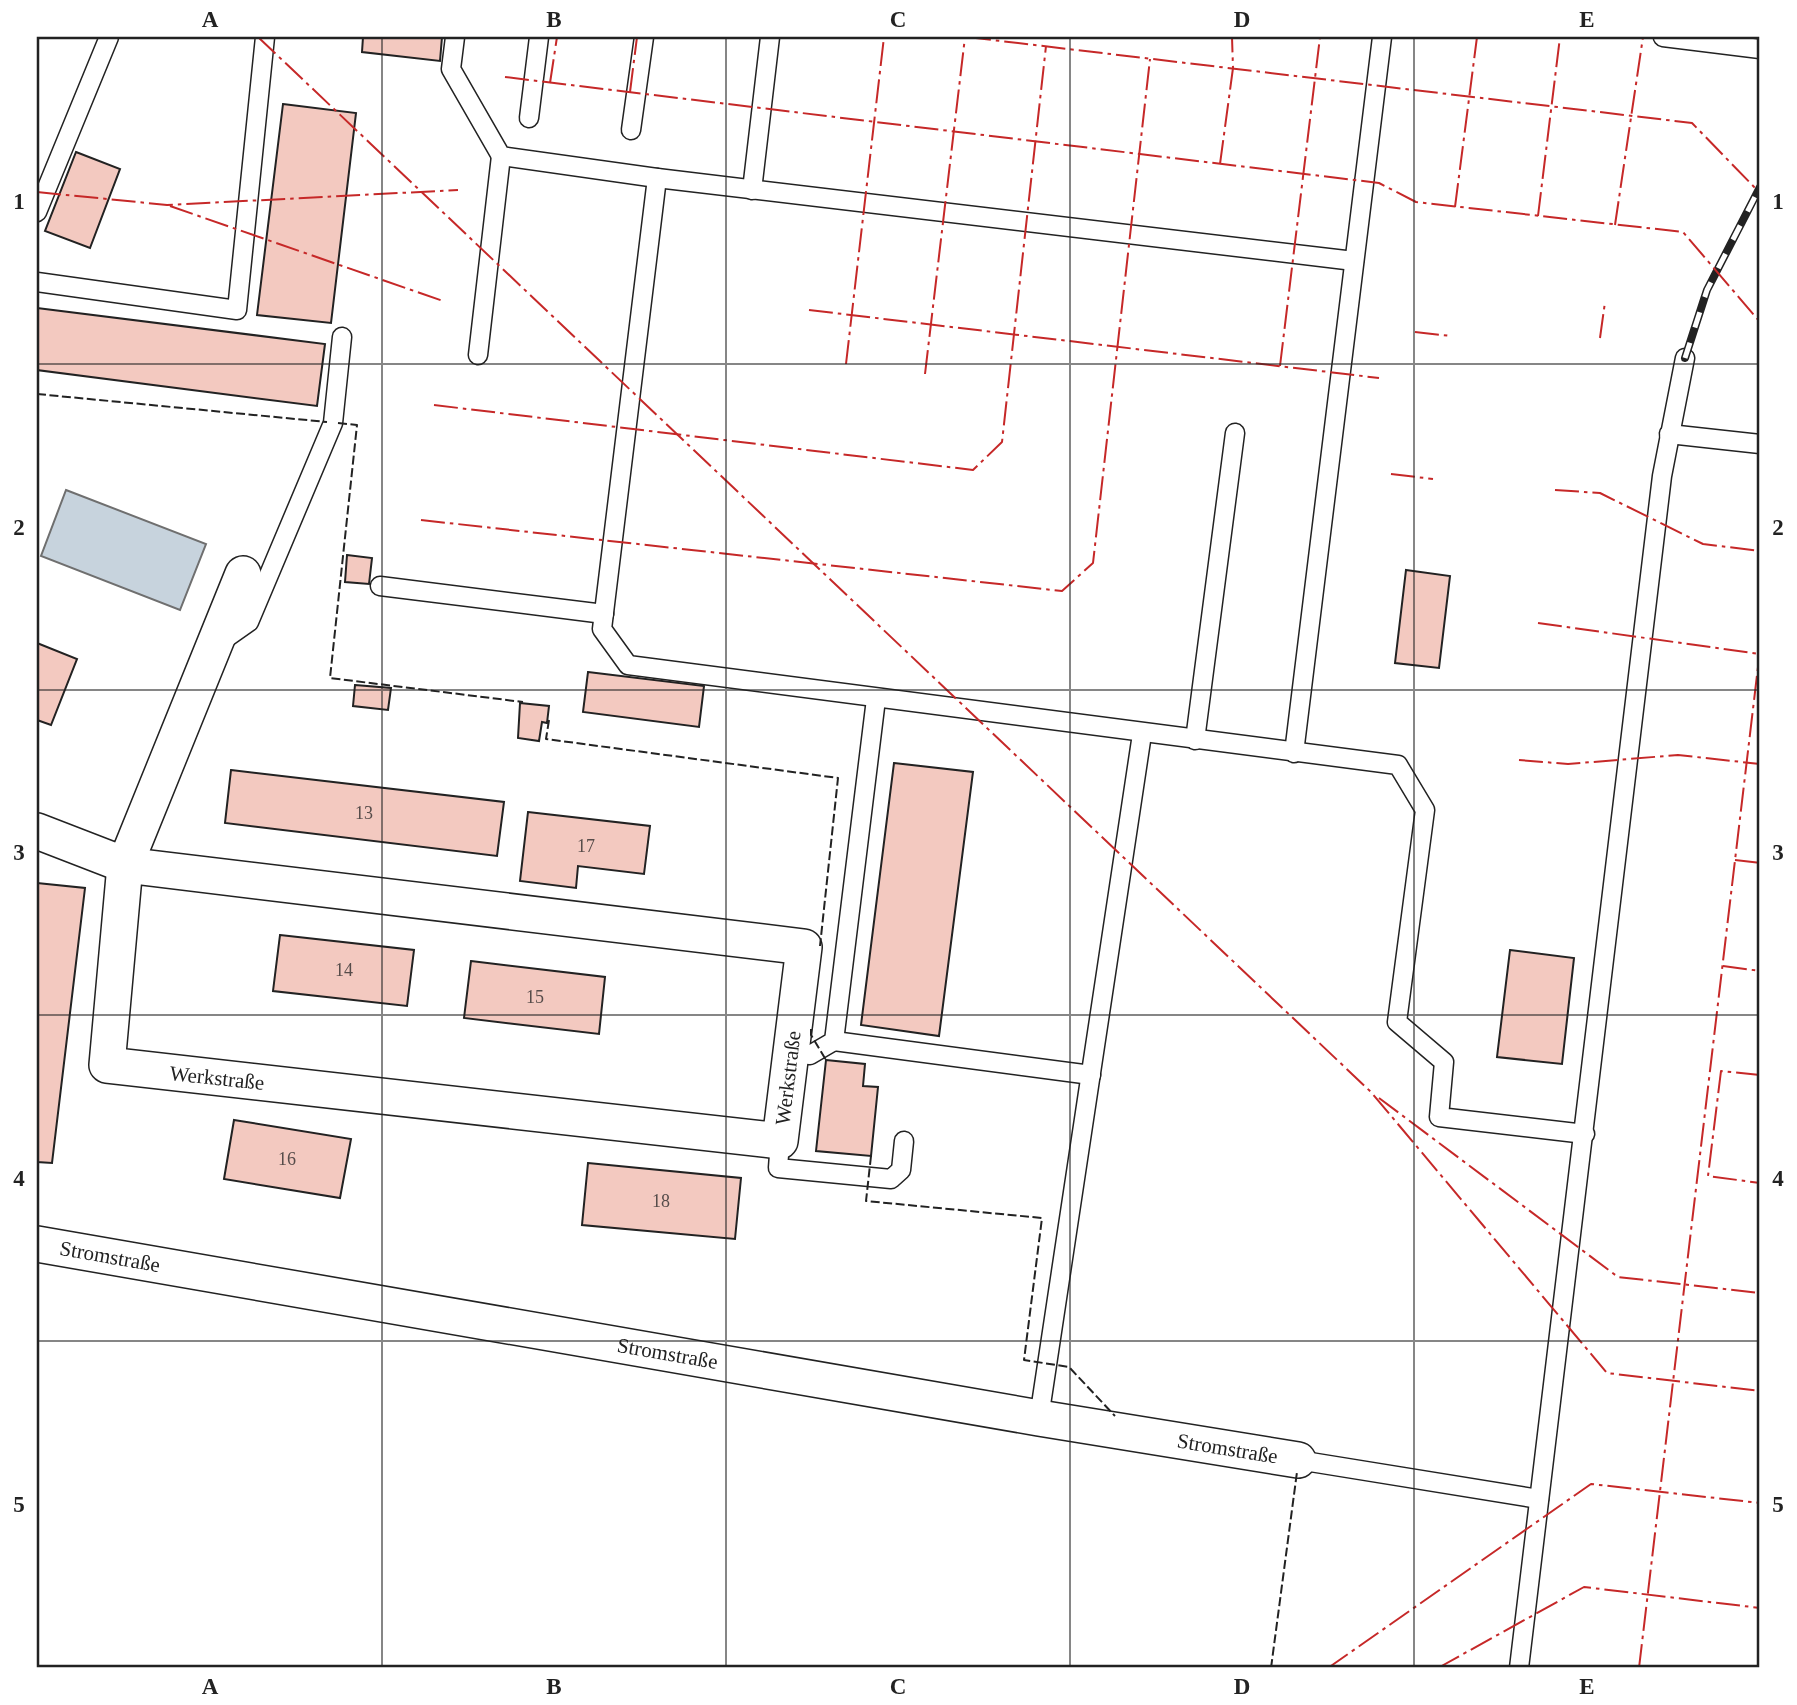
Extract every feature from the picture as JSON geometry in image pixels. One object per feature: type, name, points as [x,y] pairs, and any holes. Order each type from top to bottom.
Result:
[{"type":"street","name":"Werkstraße","points":[[37,831],[125,865],[804,947],[780,1141],[107,1065],[125,865],[243,574]]},
{"type":"street","name":"Stromstraße","points":[[37,1244],[1039,1418],[1298,1460]]},
{"type":"lane","points":[[37,212],[109,37]]},
{"type":"lane","points":[[37,282],[237,310],[265,37]]},
{"type":"lane","points":[[454,37],[451,69],[501,156],[478,355]]},
{"type":"lane","points":[[528,118],[539,37]]},
{"type":"lane","points":[[631,130],[644,37]]},
{"type":"lane","points":[[752,190],[771,37]]},
{"type":"lane","points":[[1294,752],[1382,37]]},
{"type":"lane","points":[[1663,37],[1760,49]]},
{"type":"lane","points":[[501,156],[752,190],[1354,261]]},
{"type":"lane","points":[[657,178],[602,629],[628,666],[1398,765],[1425,810],[1397,1021],[1444,1062],[1439,1117],[1585,1134]]},
{"type":"lane","points":[[214,647],[249,622],[333,423],[342,337]]},
{"type":"lane","points":[[1519,1668],[1668,434],[1685,358]]},
{"type":"lane","points":[[1195,740],[1235,433]]},
{"type":"lane","points":[[1668,434],[1760,444]]},
{"type":"lane","points":[[380,586],[604,614]]},
{"type":"lane","points":[[834,1041],[876,699]]},
{"type":"lane","points":[[1039,1418],[1142,734]]},
{"type":"lane","points":[[791,1053],[810,1055],[834,1041],[1091,1075]]},
{"type":"lane","points":[[780,1141],[778,1168],[891,1179],[901,1170],[904,1141]]},
{"type":"lane","points":[[1298,1460],[1539,1499]]},
{"type":"shaded area","points":[[66,490],[206,544],[180,610],[41,556]]},
{"type":"building","points":[[363,37],[442,37],[440,61],[362,52]]},
{"type":"building","points":[[283,104],[356,113],[331,323],[257,315]]},
{"type":"building","points":[[76,152],[120,169],[90,248],[45,231]]},
{"type":"building","points":[[37,308],[325,344],[317,406],[37,370]]},
{"type":"building","points":[[347,555],[372,558],[369,584],[345,582]]},
{"type":"building","points":[[1406,570],[1450,576],[1439,668],[1395,663]]},
{"type":"building","points":[[37,643],[77,659],[51,725],[37,720]]},
{"type":"building","points":[[588,672],[704,686],[699,727],[583,712]]},
{"type":"building","points":[[355,685],[391,688],[388,710],[353,706]]},
{"type":"building","points":[[520,703],[549,706],[547,723],[542,722],[539,741],[518,738]]},
{"type":"building","points":[[894,763],[973,772],[939,1036],[861,1025]]},
{"type":"building","points":[[231,770],[504,802],[497,856],[225,823]]},
{"type":"building","points":[[528,812],[650,826],[644,874],[578,866],[576,888],[520,881]]},
{"type":"building","points":[[37,883],[85,888],[52,1163],[37,1162]]},
{"type":"building","points":[[280,935],[414,950],[407,1006],[273,991]]},
{"type":"building","points":[[1510,950],[1574,958],[1562,1064],[1497,1057]]},
{"type":"building","points":[[471,961],[605,977],[599,1034],[464,1018]]},
{"type":"building","points":[[826,1060],[865,1064],[863,1086],[878,1087],[871,1156],[816,1151]]},
{"type":"building","points":[[234,1120],[351,1139],[340,1198],[224,1179]]},
{"type":"building","points":[[588,1163],[741,1178],[735,1239],[582,1225]]},
{"type":"railway","points":[[1685,358],[1707,290],[1760,187]]},
{"type":"fence","points":[[37,394],[327,422]]},
{"type":"fence","points":[[338,423],[357,425],[330,678],[523,702]]},
{"type":"fence","points":[[549,720],[546,739],[838,778],[820,946]]},
{"type":"fence","points":[[811,1029],[811,1035],[826,1060]]},
{"type":"fence","points":[[871,1156],[866,1201],[1042,1218],[1024,1360],[1069,1367],[1115,1416]]},
{"type":"fence","points":[[1271,1668],[1297,1472]]},
{"type":"power","points":[[258,37],[1371,1092],[1607,1373],[1760,1391]]},
{"type":"power","points":[[550,83],[557,37]]},
{"type":"power","points":[[630,92],[637,37]]},
{"type":"power","points":[[846,364],[884,37]]},
{"type":"power","points":[[925,374],[965,37]]},
{"type":"power","points":[[967,37],[1692,123],[1760,193]]},
{"type":"power","points":[[1220,164],[1233,68],[1232,37]]},
{"type":"power","points":[[1280,366],[1320,37]]},
{"type":"power","points":[[1455,207],[1477,37]]},
{"type":"power","points":[[1538,216],[1560,37]]},
{"type":"power","points":[[1615,225],[1643,37]]},
{"type":"power","points":[[434,405],[973,470],[1002,442],[1046,46]]},
{"type":"power","points":[[421,520],[1062,591],[1093,563],[1150,59]]},
{"type":"power","points":[[505,77],[1379,183],[1416,202],[1683,232],[1760,322]]},
{"type":"power","points":[[37,192],[167,205],[458,190]]},
{"type":"power","points":[[170,206],[443,301]]},
{"type":"power","points":[[1600,338],[1605,302]]},
{"type":"power","points":[[809,310],[1379,378]]},
{"type":"power","points":[[1415,332],[1451,336]]},
{"type":"power","points":[[1391,474],[1433,479]]},
{"type":"power","points":[[1555,490],[1600,493],[1703,544],[1760,551]]},
{"type":"power","points":[[1538,623],[1760,654]]},
{"type":"power","points":[[1639,1668],[1760,650]]},
{"type":"power","points":[[1519,760],[1568,764],[1678,755],[1760,764]]},
{"type":"power","points":[[1735,860],[1760,863]]},
{"type":"power","points":[[1723,966],[1760,971]]},
{"type":"power","points":[[1760,1075],[1721,1071],[1708,1176],[1760,1183]]},
{"type":"power","points":[[1379,1098],[1618,1277],[1760,1293]]},
{"type":"power","points":[[1328,1668],[1591,1484],[1760,1503]]},
{"type":"power","points":[[1438,1668],[1584,1587],[1760,1608]]}]
